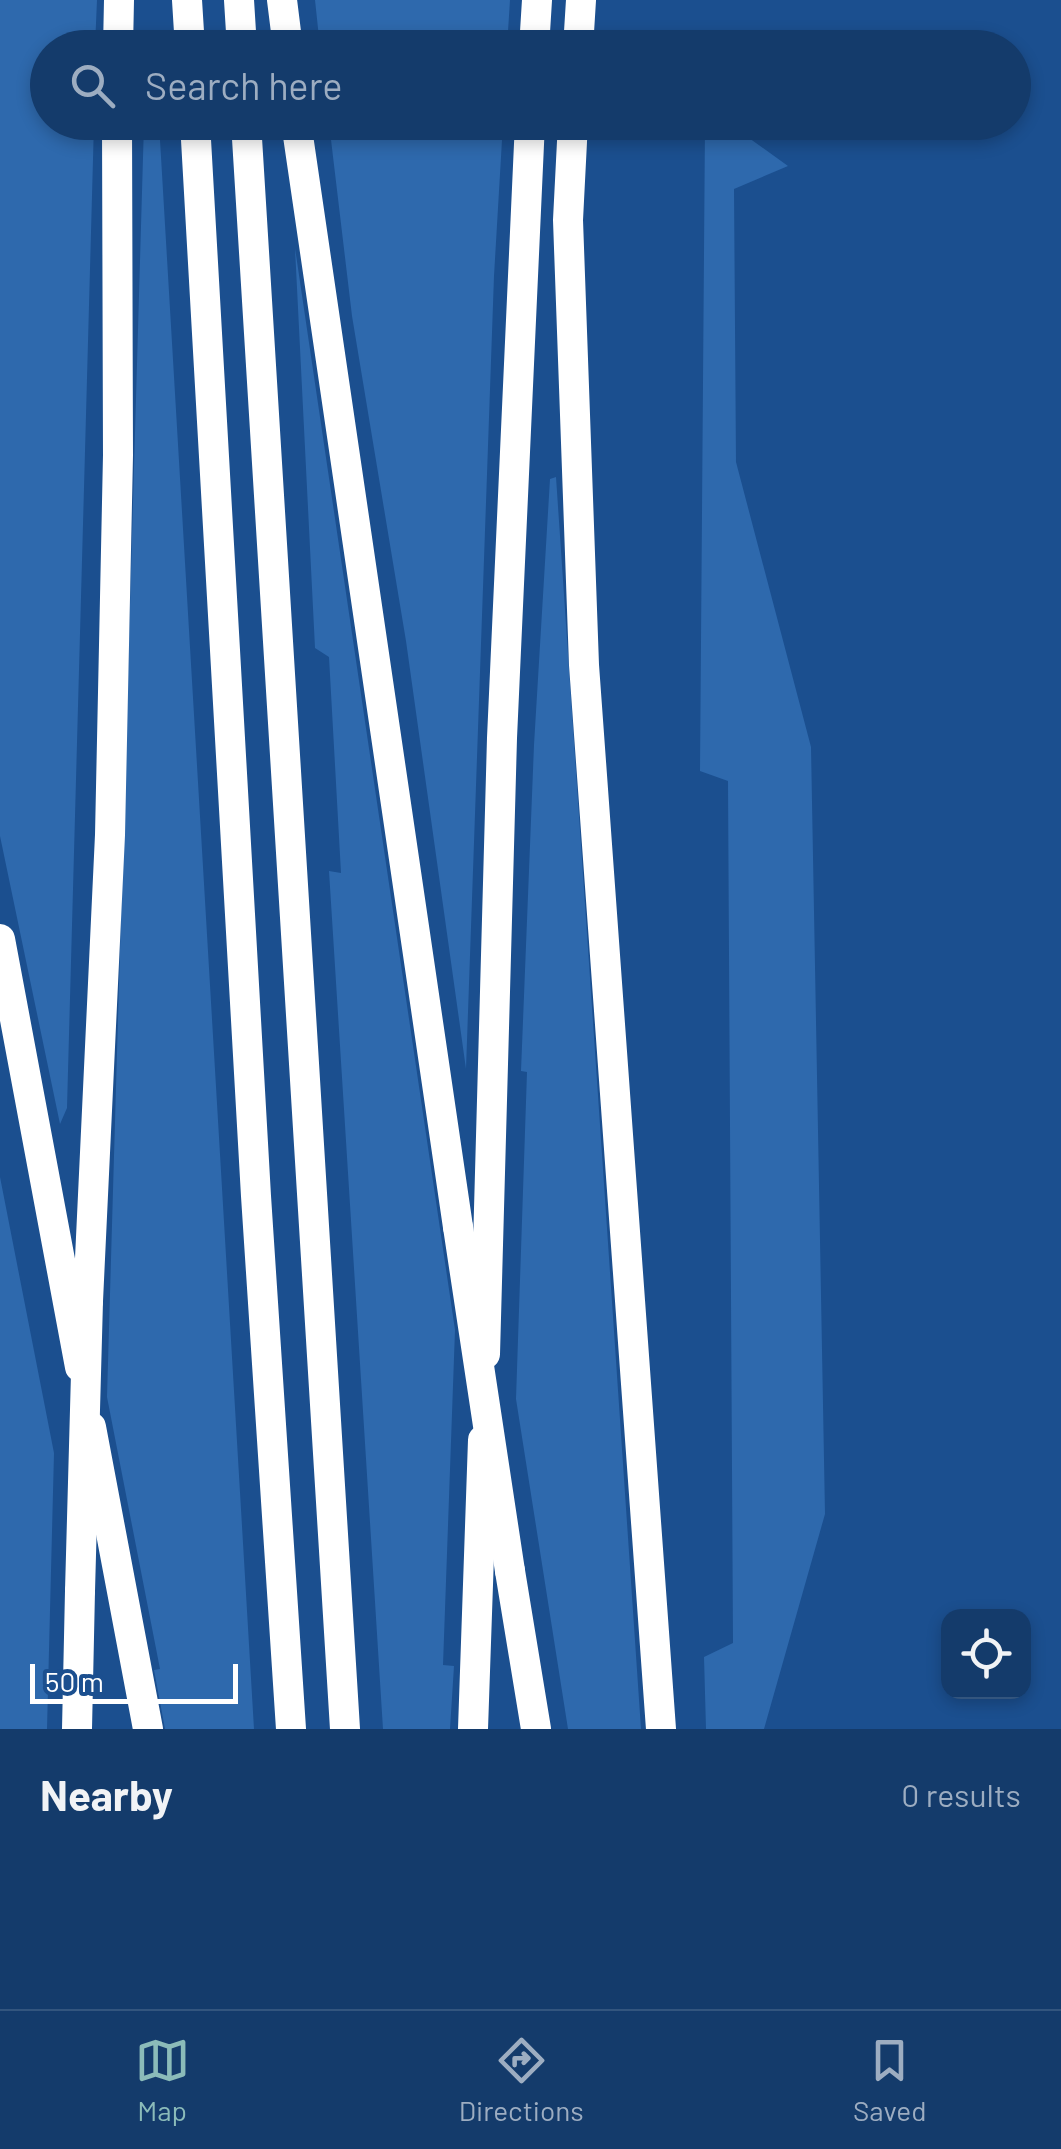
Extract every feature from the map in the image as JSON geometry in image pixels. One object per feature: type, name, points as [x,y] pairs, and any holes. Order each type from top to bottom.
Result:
[{"type":"highway","points":[[118,0],[118,30]]},
{"type":"highway","points":[[187,0],[189,30]]},
{"type":"highway","points":[[239,0],[241,30]]},
{"type":"highway","points":[[282,0],[286,30]]},
{"type":"highway","points":[[535,30],[536,0]]},
{"type":"highway","points":[[579,30],[581,0]]},
{"type":"highway","points":[[77,1729],[88,1300],[110,816],[118,455],[118,140]]},
{"type":"highway","points":[[196,140],[254,1156],[292,1729]]},
{"type":"highway","points":[[247,140],[345,1729]]},
{"type":"highway","points":[[299,140],[536,1729]]},
{"type":"highway","points":[[473,1729],[502,738],[529,140]]},
{"type":"highway","points":[[573,140],[568,220],[584,666],[661,1729]]},
{"type":"highway","points":[[0,940],[148,1729]]},
{"type":"shaded area","points":[[0,0],[97,0],[96,30],[30,30],[30,140],[94,140],[67,1108],[60,1124],[0,836]]},
{"type":"shaded area","points":[[315,0],[510,0],[508,30],[318,30]]},
{"type":"shaded area","points":[[144,140],[160,140],[254,1729],[165,1729],[154,1670],[160,1669],[107,1397]]},
{"type":"shaded area","points":[[331,140],[502,140],[466,1069],[406,641],[352,316]]},
{"type":"shaded area","points":[[705,140],[752,140],[788,166],[734,189],[736,462],[811,747],[825,1514],[764,1729],[706,1729],[704,1657],[733,1643],[728,781],[700,771]]},
{"type":"shaded area","points":[[295,248],[455,1330],[443,1665],[454,1666],[450,1729],[383,1729],[329,871],[341,873],[329,657],[315,648]]},
{"type":"shaded area","points":[[556,477],[641,1729],[568,1729],[516,1399],[527,1072],[521,1071],[534,745],[550,479]]},
{"type":"shaded area","points":[[0,1177],[54,1453],[47,1729],[0,1729]]}]
